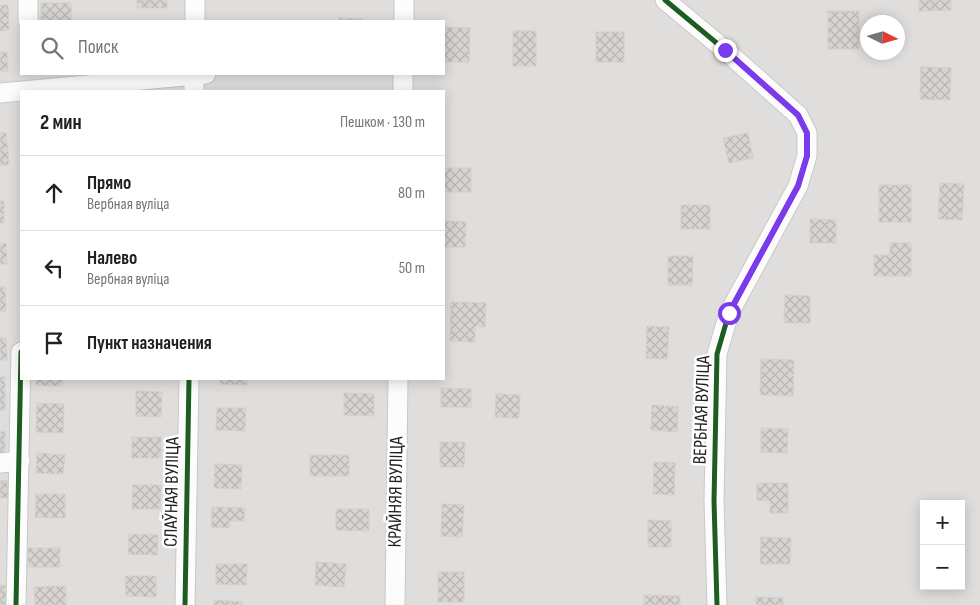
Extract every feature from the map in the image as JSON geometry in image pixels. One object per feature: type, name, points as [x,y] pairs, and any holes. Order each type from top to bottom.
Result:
[{"type":"street","points":[[28,0],[28,20]]},
{"type":"street","points":[[195,0],[195,20]]},
{"type":"street","points":[[404,0],[404,20]]},
{"type":"street","name":"ВЕРБНАЯ ВУЛІЦА","points":[[665,0],[798,115],[807,133],[807,156],[798,186],[729,313],[717,354],[714,501],[717,605]]},
{"type":"street","points":[[403,75],[403,90]]},
{"type":"street","points":[[0,93],[27,82],[197,78]]},
{"type":"street","points":[[16,605],[21,380]]},
{"type":"street","name":"СЛАЎНАЯ ВУЛІЦА","points":[[185,605],[189,380]]},
{"type":"street","name":"КРАЙНЯЯ ВУЛІЦА","points":[[395,605],[398,380]]},
{"type":"street","points":[[0,463],[20,461]]},
{"type":"shaded area","points":[[0,0],[980,0],[980,605],[0,605]]},
{"type":"building","points":[[137,0],[167,0],[167,8],[137,8]]},
{"type":"building","points":[[919,0],[951,0],[951,10],[919,11]]},
{"type":"building","points":[[41,3],[71,3],[71,20],[41,20]]},
{"type":"building","points":[[0,5],[8,5],[9,30],[0,31]]},
{"type":"building","points":[[828,11],[859,11],[859,49],[828,49]]},
{"type":"building","points":[[339,18],[363,19],[363,20],[339,20]]},
{"type":"building","points":[[445,27],[470,28],[469,62],[445,62]]},
{"type":"building","points":[[513,31],[536,31],[536,66],[513,66]]},
{"type":"building","points":[[596,32],[624,32],[624,62],[596,62]]},
{"type":"building","points":[[0,52],[7,52],[8,71],[0,71]]},
{"type":"building","points":[[921,67],[951,68],[950,100],[920,99]]},
{"type":"building","points":[[0,133],[6,133],[9,165],[0,165]]},
{"type":"building","points":[[748,133],[753,158],[729,163],[723,138]]},
{"type":"building","points":[[445,168],[471,168],[471,192],[445,192]]},
{"type":"building","points":[[940,183],[964,184],[962,220],[938,219]]},
{"type":"building","points":[[879,185],[911,185],[911,222],[879,222]]},
{"type":"building","points":[[0,201],[4,201],[4,223],[0,223]]},
{"type":"building","points":[[681,205],[710,205],[710,229],[681,229]]},
{"type":"building","points":[[810,219],[836,220],[836,243],[810,243]]},
{"type":"building","points":[[445,221],[466,222],[465,247],[445,247]]},
{"type":"building","points":[[6,243],[7,264],[0,264],[0,244]]},
{"type":"building","points":[[890,243],[911,243],[911,276],[874,276],[874,255],[890,255]]},
{"type":"building","points":[[668,256],[693,256],[692,285],[668,285]]},
{"type":"building","points":[[0,287],[5,287],[6,311],[0,311]]},
{"type":"building","points":[[785,295],[810,296],[810,323],[784,323]]},
{"type":"building","points":[[451,302],[486,303],[485,327],[475,326],[475,342],[450,341]]},
{"type":"building","points":[[647,326],[669,327],[667,359],[646,358]]},
{"type":"building","points":[[0,338],[6,338],[7,360],[0,360]]},
{"type":"building","points":[[761,359],[794,360],[793,396],[760,395]]},
{"type":"building","points":[[0,377],[5,377],[5,410],[0,410]]},
{"type":"building","points":[[36,380],[62,380],[62,386],[36,385]]},
{"type":"building","points":[[220,380],[247,380],[247,385],[220,384]]},
{"type":"building","points":[[441,388],[471,389],[471,407],[441,407]]},
{"type":"building","points":[[136,391],[162,392],[161,417],[136,416]]},
{"type":"building","points":[[344,393],[374,394],[374,416],[344,415]]},
{"type":"building","points":[[496,394],[520,395],[519,418],[495,417]]},
{"type":"building","points":[[37,403],[64,404],[63,433],[36,432]]},
{"type":"building","points":[[652,405],[678,407],[677,432],[651,430]]},
{"type":"building","points":[[217,408],[246,408],[245,431],[216,430]]},
{"type":"building","points":[[761,428],[788,429],[787,453],[761,452]]},
{"type":"building","points":[[5,431],[5,455],[0,455],[0,432]]},
{"type":"building","points":[[132,437],[161,437],[161,458],[132,458]]},
{"type":"building","points":[[440,442],[465,442],[464,467],[440,467]]},
{"type":"building","points":[[37,453],[65,455],[63,474],[36,473]]},
{"type":"building","points":[[310,455],[349,455],[349,476],[310,476]]},
{"type":"building","points":[[654,462],[675,463],[674,495],[653,494]]},
{"type":"building","points":[[215,464],[242,465],[241,489],[214,488]]},
{"type":"building","points":[[7,480],[8,498],[0,498],[0,481]]},
{"type":"building","points":[[757,483],[788,483],[788,513],[770,513],[770,501],[757,500]]},
{"type":"building","points":[[133,485],[161,485],[160,509],[132,509]]},
{"type":"building","points":[[36,494],[65,494],[65,518],[35,517]]},
{"type":"building","points":[[442,504],[464,505],[462,537],[441,536]]},
{"type":"building","points":[[212,507],[245,508],[244,521],[229,521],[229,528],[211,527]]},
{"type":"building","points":[[336,509],[369,509],[369,531],[336,530]]},
{"type":"building","points":[[648,520],[671,521],[671,547],[648,547]]},
{"type":"building","points":[[129,534],[158,535],[157,555],[128,554]]},
{"type":"building","points":[[761,537],[791,538],[790,564],[760,564]]},
{"type":"building","points":[[28,548],[60,548],[60,567],[28,567]]},
{"type":"building","points":[[316,562],[346,564],[344,587],[315,585]]},
{"type":"building","points":[[216,564],[247,564],[246,585],[216,584]]},
{"type":"building","points":[[438,572],[464,572],[464,602],[438,602]]},
{"type":"building","points":[[125,576],[156,576],[156,597],[126,596]]},
{"type":"building","points":[[0,585],[6,586],[5,605],[0,605]]},
{"type":"building","points":[[66,586],[66,605],[35,605],[34,587]]},
{"type":"building","points":[[644,595],[680,596],[680,605],[644,605]]},
{"type":"building","points":[[756,597],[783,598],[783,605],[756,605]]},
{"type":"building","points":[[214,600],[242,602],[242,605],[214,605]]},
{"type":"cycle path","points":[[665,0],[798,115],[807,133],[807,156],[798,186],[729,313],[717,354],[714,501],[717,605]]},
{"type":"cycle path","points":[[16,605],[20,380]]},
{"type":"cycle path","points":[[185,605],[189,380]]},
{"type":"route","points":[[725,50],[798,115],[807,133],[807,156],[798,186],[729,313]]}]
